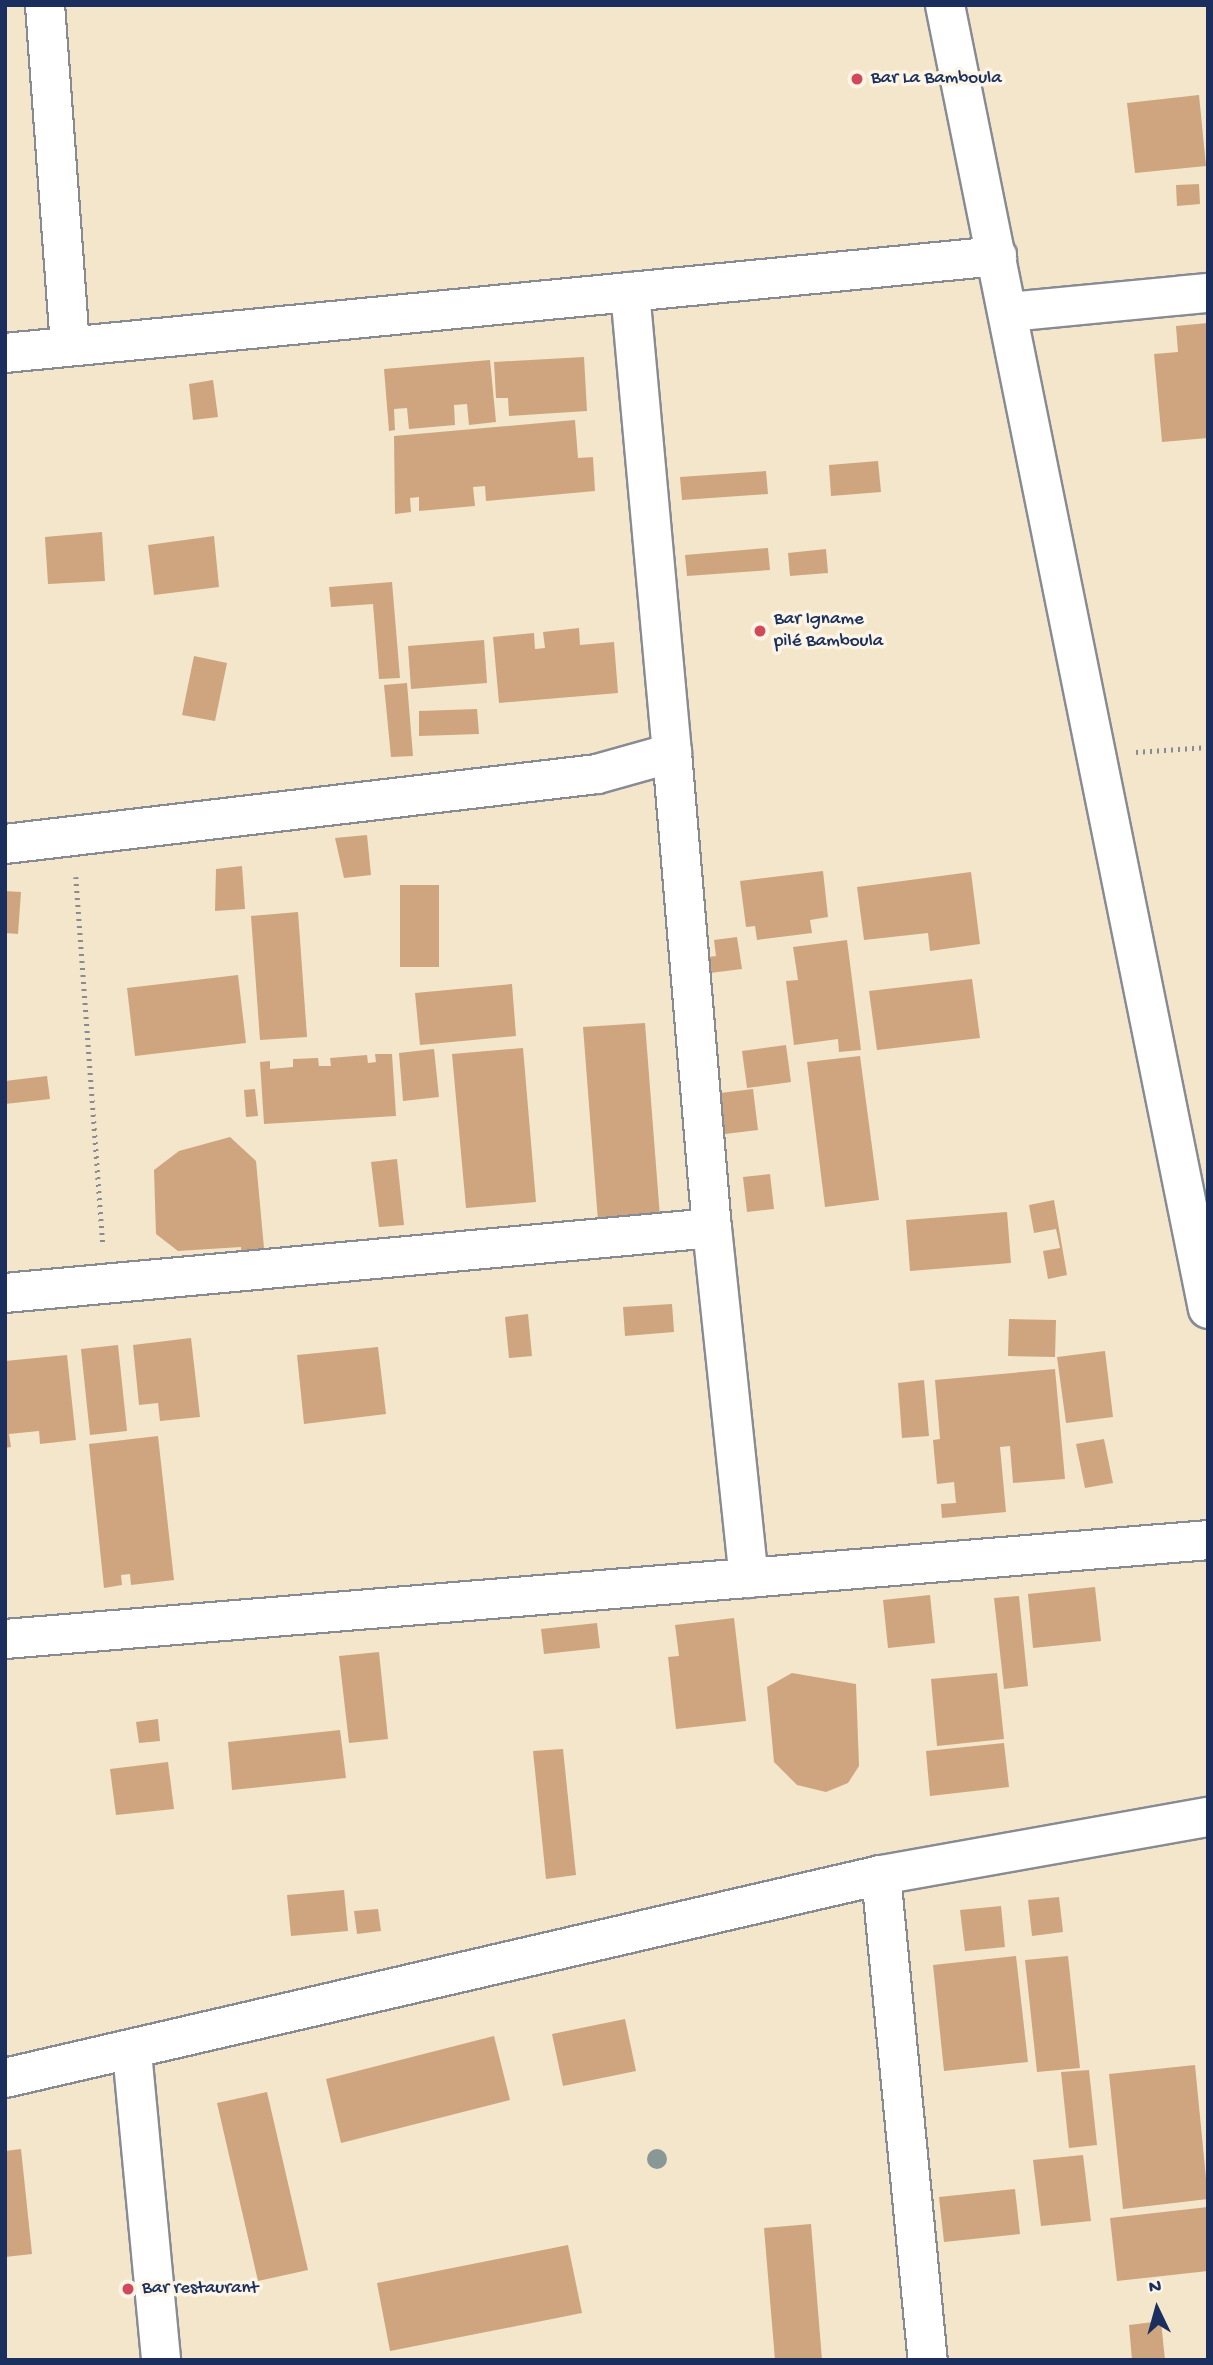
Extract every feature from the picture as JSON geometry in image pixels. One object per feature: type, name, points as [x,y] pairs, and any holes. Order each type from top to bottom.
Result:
[{"type":"street","points":[[45,5],[70,346]]},
{"type":"street","points":[[945,5],[1097,755],[1199,1223],[1208,1309]]},
{"type":"street","points":[[5,353],[997,256]]},
{"type":"street","points":[[630,292],[712,1228],[749,1578]]},
{"type":"street","points":[[1009,312],[1208,293]]},
{"type":"street","points":[[5,844],[597,774],[672,753]]},
{"type":"street","points":[[5,1293],[712,1228]]},
{"type":"street","points":[[5,1639],[1208,1540]]},
{"type":"street","points":[[5,2078],[132,2052],[881,1875],[1208,1817]]},
{"type":"street","points":[[881,1875],[928,2360]]},
{"type":"street","points":[[132,2052],[161,2360]]},
{"type":"path","points":[[1097,755],[1208,747]]},
{"type":"path","points":[[73,838],[106,1285]]},
{"type":"building","points":[[1199,95],[1206,166],[1135,173],[1127,103]]},
{"type":"building","points":[[1199,184],[1200,204],[1177,206],[1176,185]]},
{"type":"building","points":[[1208,323],[1208,438],[1162,442],[1154,354],[1178,352],[1176,326]]},
{"type":"building","points":[[584,357],[587,411],[509,416],[508,398],[496,398],[494,362]]},
{"type":"building","points":[[490,360],[496,422],[469,425],[467,404],[454,405],[455,425],[409,429],[407,408],[394,409],[395,430],[389,431],[384,369]]},
{"type":"building","points":[[213,380],[218,417],[193,420],[189,384]]},
{"type":"building","points":[[575,420],[578,458],[593,457],[595,491],[486,501],[485,486],[473,487],[475,506],[419,511],[419,497],[410,498],[411,512],[395,514],[394,436]]},
{"type":"building","points":[[878,461],[881,492],[831,496],[829,465]]},
{"type":"building","points":[[766,471],[768,494],[682,500],[680,477]]},
{"type":"building","points":[[102,532],[105,581],[48,584],[45,537]]},
{"type":"building","points":[[214,536],[219,587],[154,595],[148,545]]},
{"type":"building","points":[[768,548],[770,570],[687,576],[685,555]]},
{"type":"building","points":[[826,549],[828,573],[790,576],[788,553]]},
{"type":"building","points":[[392,582],[400,678],[379,679],[373,604],[331,607],[329,587]]},
{"type":"building","points":[[579,628],[580,645],[614,642],[618,693],[499,703],[493,637],[534,633],[535,649],[545,648],[543,632]]},
{"type":"building","points":[[484,640],[487,683],[411,689],[408,646]]},
{"type":"building","points":[[194,656],[227,663],[215,721],[182,715]]},
{"type":"building","points":[[407,683],[413,756],[391,757],[384,685]]},
{"type":"building","points":[[477,709],[479,734],[419,736],[419,711]]},
{"type":"building","points":[[367,835],[371,875],[344,878],[335,838]]},
{"type":"building","points":[[242,866],[245,909],[215,911],[216,869]]},
{"type":"building","points":[[823,871],[828,917],[810,920],[812,933],[757,940],[755,926],[746,927],[740,881]]},
{"type":"building","points":[[971,872],[980,944],[930,951],[928,933],[864,940],[857,887]]},
{"type":"building","points":[[400,885],[439,885],[439,967],[400,967]]},
{"type":"building","points":[[5,891],[21,892],[18,934],[5,933]]},
{"type":"building","points":[[298,912],[307,1037],[260,1040],[251,916]]},
{"type":"building","points":[[737,937],[742,969],[710,973],[708,957],[716,956],[714,940]]},
{"type":"building","points":[[847,940],[861,1050],[839,1052],[838,1039],[794,1045],[786,981],[798,980],[793,947]]},
{"type":"building","points":[[238,975],[246,1043],[135,1056],[127,988]]},
{"type":"building","points":[[972,979],[980,1038],[877,1050],[869,991]]},
{"type":"building","points":[[512,984],[516,1036],[420,1045],[415,993]]},
{"type":"building","points":[[645,1023],[660,1217],[598,1221],[583,1027]]},
{"type":"building","points":[[786,1045],[791,1082],[747,1088],[742,1051]]},
{"type":"building","points":[[523,1048],[536,1202],[466,1208],[452,1054]]},
{"type":"building","points":[[434,1049],[439,1097],[403,1101],[399,1053]]},
{"type":"building","points":[[375,1054],[392,1054],[396,1116],[264,1124],[260,1062],[270,1061],[270,1069],[293,1067],[293,1059],[318,1058],[319,1066],[331,1066],[330,1058],[367,1055],[368,1063],[376,1062]]},
{"type":"building","points":[[860,1056],[879,1200],[825,1207],[807,1062]]},
{"type":"building","points":[[47,1076],[50,1099],[5,1104],[5,1081]]},
{"type":"building","points":[[255,1089],[258,1116],[246,1117],[244,1090]]},
{"type":"building","points":[[753,1089],[758,1130],[717,1135],[712,1094]]},
{"type":"building","points":[[230,1137],[256,1161],[265,1259],[242,1260],[241,1247],[178,1251],[156,1234],[154,1170],[179,1151]]},
{"type":"building","points":[[397,1159],[404,1225],[379,1227],[371,1162]]},
{"type":"building","points":[[770,1174],[774,1209],[747,1212],[743,1177]]},
{"type":"building","points":[[1054,1200],[1067,1275],[1048,1279],[1043,1251],[1060,1248],[1056,1229],[1034,1233],[1029,1205]]},
{"type":"building","points":[[1007,1212],[1011,1263],[910,1271],[906,1220]]},
{"type":"building","points":[[672,1304],[674,1332],[625,1336],[623,1307]]},
{"type":"building","points":[[528,1314],[532,1356],[509,1358],[505,1317]]},
{"type":"building","points":[[1009,1319],[1056,1320],[1055,1357],[1008,1356]]},
{"type":"building","points":[[191,1338],[200,1417],[160,1421],[158,1403],[139,1405],[133,1345]]},
{"type":"building","points":[[118,1345],[127,1431],[90,1435],[81,1349]]},
{"type":"building","points":[[378,1347],[386,1414],[304,1424],[297,1355]]},
{"type":"building","points":[[1105,1351],[1113,1417],[1066,1423],[1057,1357]]},
{"type":"building","points":[[67,1355],[76,1440],[40,1444],[39,1431],[9,1434],[11,1447],[5,1448],[5,1361]]},
{"type":"building","points":[[1055,1369],[1065,1479],[1013,1483],[1010,1446],[1000,1447],[1006,1512],[942,1518],[941,1504],[956,1503],[954,1482],[937,1484],[933,1440],[940,1439],[935,1380]]},
{"type":"building","points":[[924,1380],[929,1436],[902,1438],[898,1383]]},
{"type":"building","points":[[158,1436],[174,1580],[131,1585],[130,1574],[121,1575],[122,1585],[104,1588],[89,1444]]},
{"type":"building","points":[[1104,1439],[1113,1483],[1085,1488],[1076,1444]]},
{"type":"building","points":[[1095,1587],[1101,1641],[1033,1648],[1028,1594]]},
{"type":"building","points":[[930,1595],[935,1643],[888,1648],[883,1600]]},
{"type":"building","points":[[1019,1596],[1028,1686],[1004,1689],[994,1598]]},
{"type":"building","points":[[734,1618],[746,1721],[676,1729],[668,1657],[679,1656],[675,1625]]},
{"type":"building","points":[[597,1623],[600,1648],[544,1654],[541,1629]]},
{"type":"building","points":[[379,1652],[388,1739],[349,1743],[339,1656]]},
{"type":"building","points":[[792,1673],[856,1684],[859,1766],[848,1783],[826,1792],[797,1785],[774,1762],[767,1687]]},
{"type":"building","points":[[997,1673],[1004,1739],[937,1746],[931,1679]]},
{"type":"building","points":[[158,1719],[160,1741],[139,1743],[136,1722]]},
{"type":"building","points":[[340,1730],[346,1778],[232,1790],[228,1742]]},
{"type":"building","points":[[1004,1743],[1009,1787],[930,1796],[926,1751]]},
{"type":"building","points":[[563,1749],[576,1875],[546,1879],[533,1751]]},
{"type":"building","points":[[168,1762],[174,1809],[116,1815],[110,1769]]},
{"type":"building","points":[[344,1890],[348,1931],[291,1936],[287,1895]]},
{"type":"building","points":[[1059,1897],[1063,1932],[1032,1936],[1028,1900]]},
{"type":"building","points":[[1001,1906],[1005,1947],[965,1951],[960,1910]]},
{"type":"building","points":[[378,1909],[381,1931],[357,1934],[354,1911]]},
{"type":"building","points":[[1016,1956],[1028,2062],[944,2071],[933,1965]]},
{"type":"building","points":[[1068,1956],[1080,2068],[1037,2072],[1025,1960]]},
{"type":"building","points":[[625,2019],[636,2071],[563,2086],[552,2034]]},
{"type":"building","points":[[494,2036],[510,2100],[341,2143],[326,2079]]},
{"type":"building","points":[[1195,2065],[1208,2199],[1123,2209],[1109,2074]]},
{"type":"building","points":[[1089,2070],[1097,2145],[1069,2148],[1061,2072]]},
{"type":"building","points":[[267,2092],[308,2270],[258,2281],[217,2103]]},
{"type":"building","points":[[21,2149],[32,2254],[5,2257],[5,2151]]},
{"type":"building","points":[[1083,2155],[1091,2221],[1041,2226],[1033,2160]]},
{"type":"building","points":[[1015,2189],[1020,2234],[944,2242],[939,2197]]},
{"type":"building","points":[[1208,2207],[1208,2271],[1117,2281],[1110,2218]]},
{"type":"building","points":[[811,2224],[822,2360],[775,2360],[764,2228]]},
{"type":"building","points":[[568,2245],[582,2313],[390,2351],[377,2283]]},
{"type":"building","points":[[1161,2321],[1165,2360],[1132,2360],[1129,2325]]},
{"type":"place","name":"Bar La Bamboula","points":[[857,79]]},
{"type":"place","name":"Bar Igname pilé Bamboula","points":[[760,631]]},
{"type":"place","name":"Bar restaurant","points":[[128,2289]]}]
